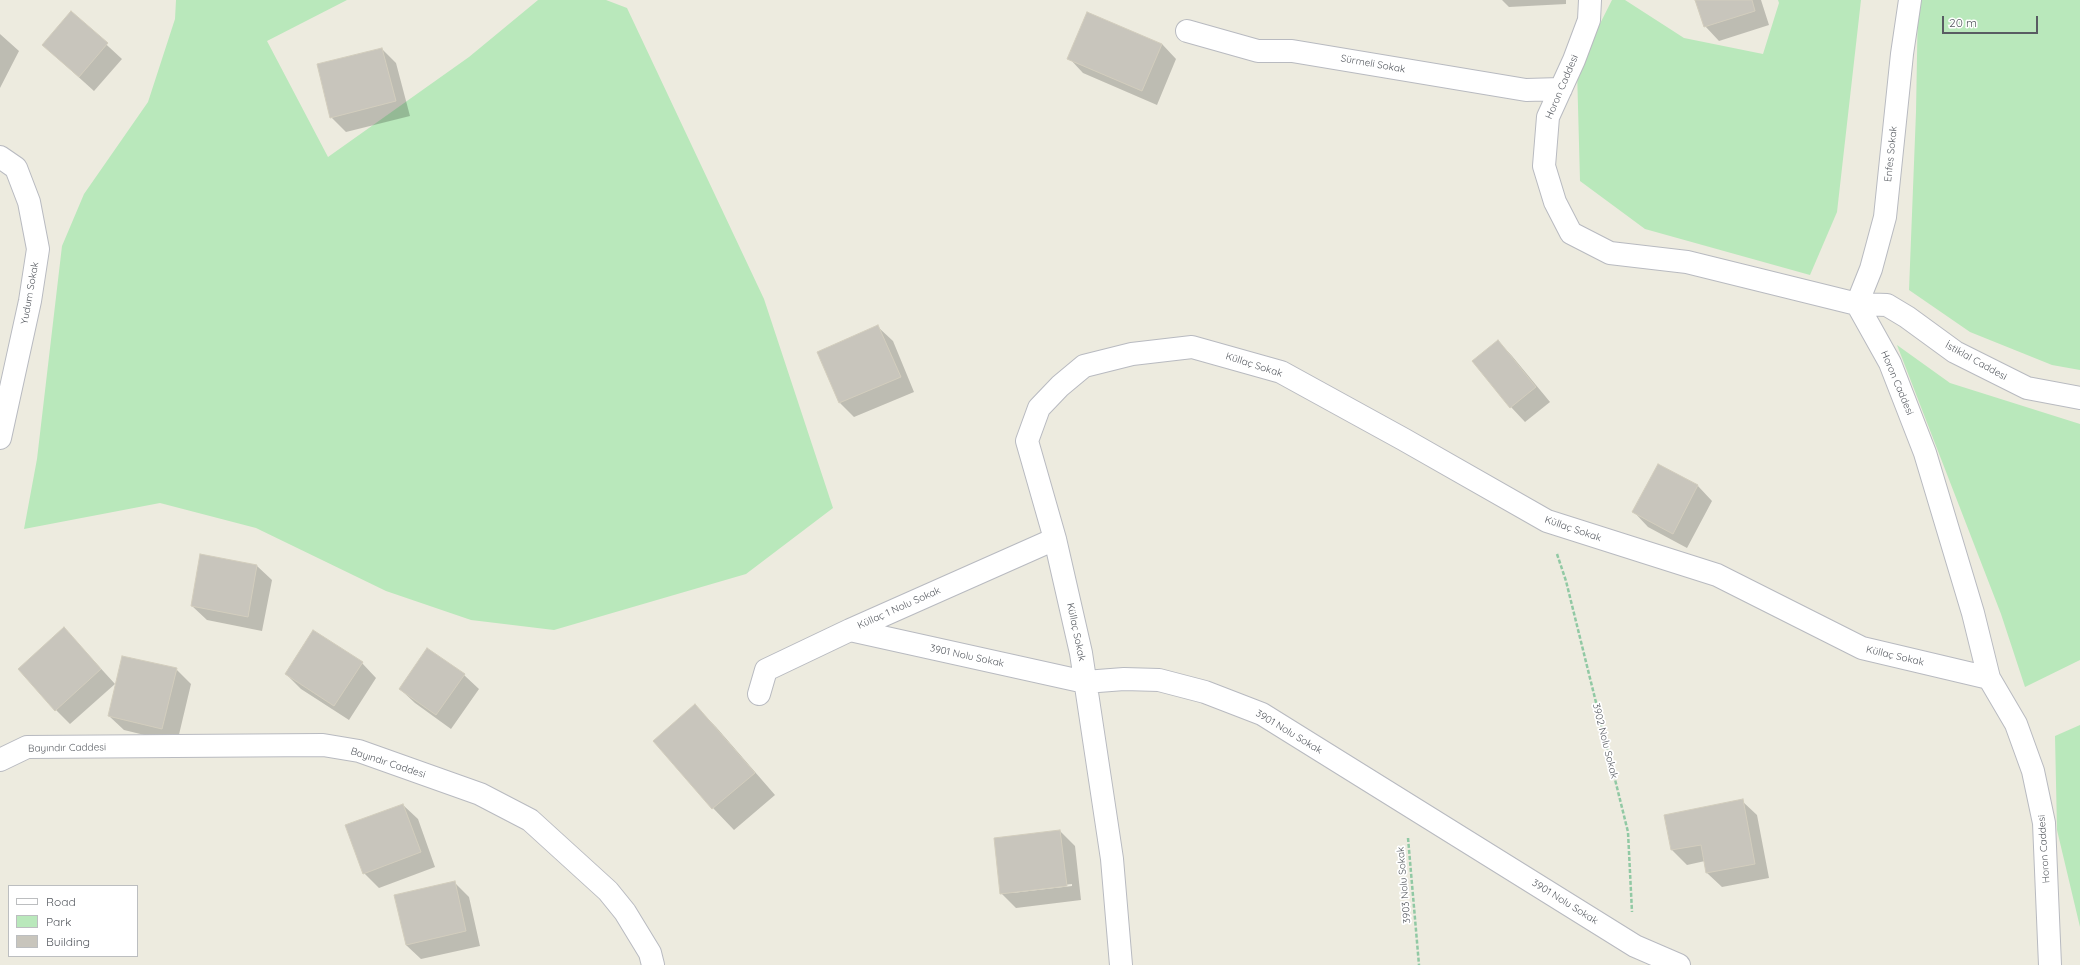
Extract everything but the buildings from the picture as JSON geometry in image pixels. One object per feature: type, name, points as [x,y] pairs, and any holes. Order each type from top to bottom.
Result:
[{"type":"street","name":"Horon Caddesi","points":[[1590,0],[1589,20],[1574,60],[1548,118],[1544,166],[1555,202],[1571,233],[1610,253],[1687,262],[1857,304],[1890,363],[1925,454],[1973,613],[1989,678],[2016,724],[2035,779],[2044,823],[2050,965]]},
{"type":"street","name":"Enfes Sokak","points":[[1857,304],[1871,269],[1885,217],[1902,54],[1910,0]]},
{"type":"street","name":"Sürmeli Sokak","points":[[1187,31],[1258,51],[1292,51],[1526,90],[1561,89]]},
{"type":"street","name":"Yudum Sokak","points":[[0,157],[16,168],[28,202],[38,248],[30,301],[0,438]]},
{"type":"street","name":"İstiklal Caddesi","points":[[1857,304],[1887,305],[1907,317],[1955,352],[2027,388],[2080,398]]},
{"type":"street","name":"Küllaç Sokak","points":[[1121,965],[1112,859],[1081,653],[1055,539],[1026,442],[1039,408],[1060,386],[1084,366],[1132,354],[1192,346],[1281,372],[1547,521],[1717,575],[1862,648],[1989,678]]},
{"type":"street","name":"Küllaç 1 Nolu Sokak","points":[[759,694],[766,670],[850,630],[1055,539]]},
{"type":"street","name":"3901 Nolu Sokak","points":[[850,630],[1085,682],[1124,679],[1159,680],[1206,692],[1262,714],[1406,804],[1636,955],[1679,965]]},
{"type":"street","name":"Bayındır Caddesi","points":[[0,760],[26,748],[65,749],[323,745],[359,751],[480,794],[530,820],[608,891],[625,912],[650,953],[653,965]]},
{"type":"path","name":"3902 Nolu Sokak","points":[[1547,521],[1566,581],[1628,832],[1636,955]]},
{"type":"path","name":"3903 Nolu Sokak","points":[[1406,804],[1419,965]]},
{"type":"green space","points":[[176,0],[347,0],[267,41],[328,157],[469,57],[538,0],[606,0],[627,8],[764,299],[833,508],[746,574],[554,630],[471,620],[386,591],[256,528],[160,503],[24,529],[37,459],[62,246],[84,194],[148,102],[175,19]]},
{"type":"green space","points":[[1612,0],[1625,0],[1684,38],[1763,54],[1779,3],[1778,0],[1861,0],[1837,212],[1810,275],[1645,229],[1580,181],[1577,69]]},
{"type":"green space","points":[[1918,0],[2080,0],[2080,370],[2052,365],[1970,332],[1909,290],[1916,112]]},
{"type":"green space","points":[[1897,345],[1950,383],[2080,424],[2080,660],[2025,687],[2001,614]]},
{"type":"green space","points":[[2080,725],[2080,927],[2057,830],[2055,736]]}]
